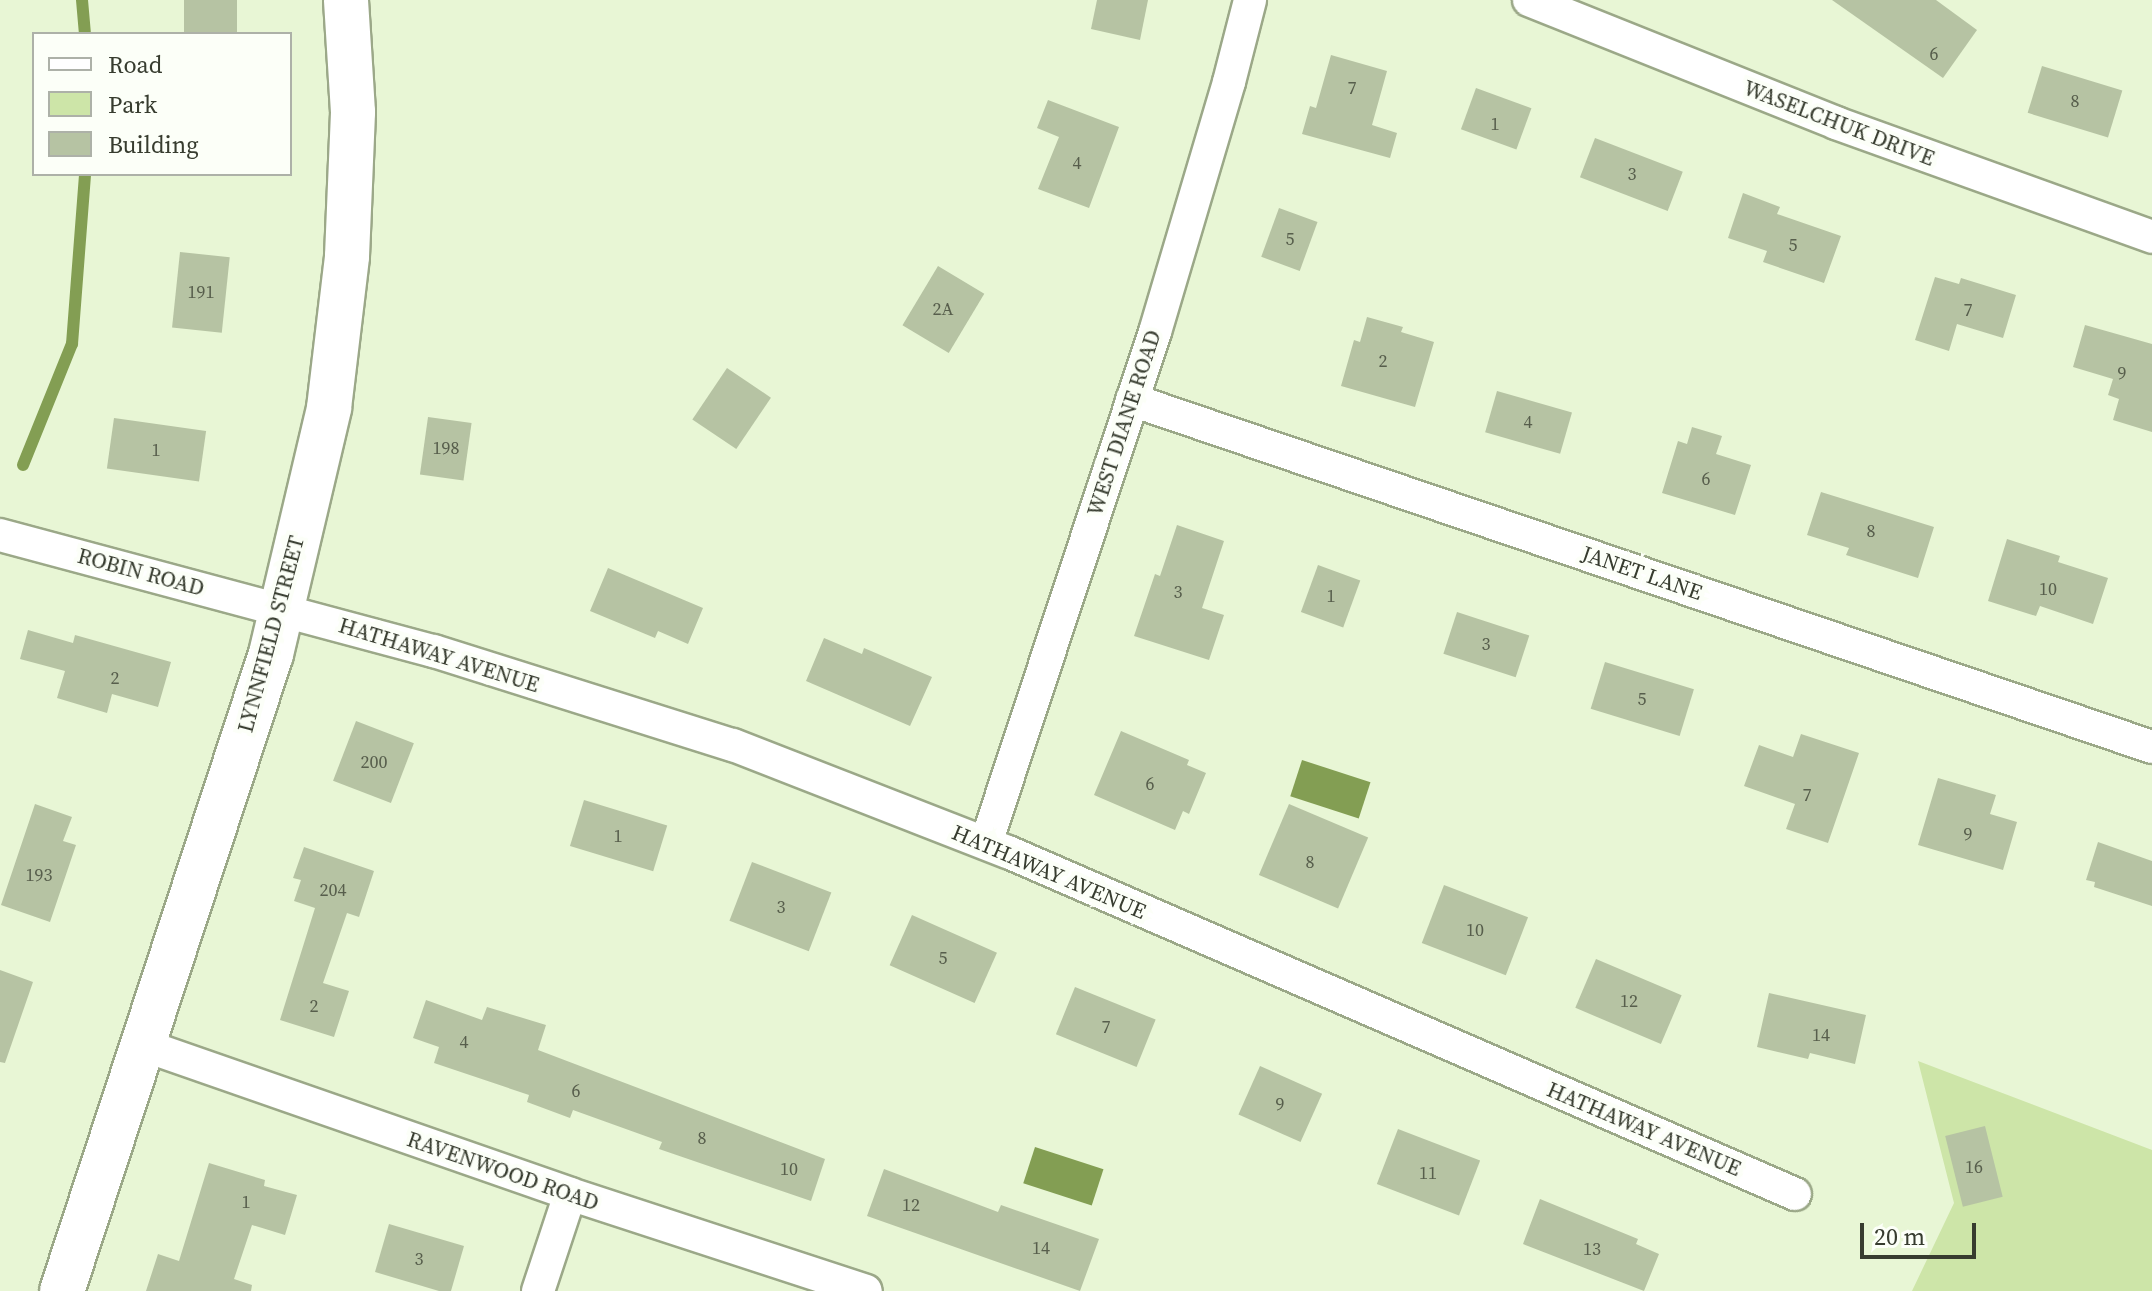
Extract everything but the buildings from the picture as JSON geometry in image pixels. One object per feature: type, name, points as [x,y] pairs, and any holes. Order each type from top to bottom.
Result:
[{"type":"main road","name":"LYNNFIELD STREET","points":[[62,1291],[271,654],[329,408],[347,256],[353,112],[346,0]]},
{"type":"street","name":"WEST DIANE ROAD","points":[[986,843],[1132,400],[1229,82],[1250,0]]},
{"type":"street","name":"WASELCHUK DRIVE","points":[[1529,0],[1851,129],[2152,237]]},
{"type":"street","name":"JANET LANE","points":[[1132,400],[2152,747]]},
{"type":"street","name":"ROBIN ROAD","points":[[0,535],[281,609]]},
{"type":"street","name":"HATHAWAY AVENUE","points":[[281,609],[434,651],[733,745],[986,843],[1795,1194]]},
{"type":"street","name":"RAVENWOOD ROAD","points":[[143,1045],[570,1194],[866,1291]]},
{"type":"street","points":[[538,1291],[570,1194]]},
{"type":"green space","points":[[1918,1061],[2152,1150],[2152,1291],[1912,1291],[1954,1203]]},
{"type":"shaded area","points":[[1302,760],[1370,782],[1359,818],[1290,796]]},
{"type":"shaded area","points":[[1035,1147],[1103,1169],[1092,1205],[1023,1183]]},
{"type":"waterway","points":[[82,0],[85,32]]},
{"type":"waterway","points":[[23,465],[72,344],[85,176]]}]
